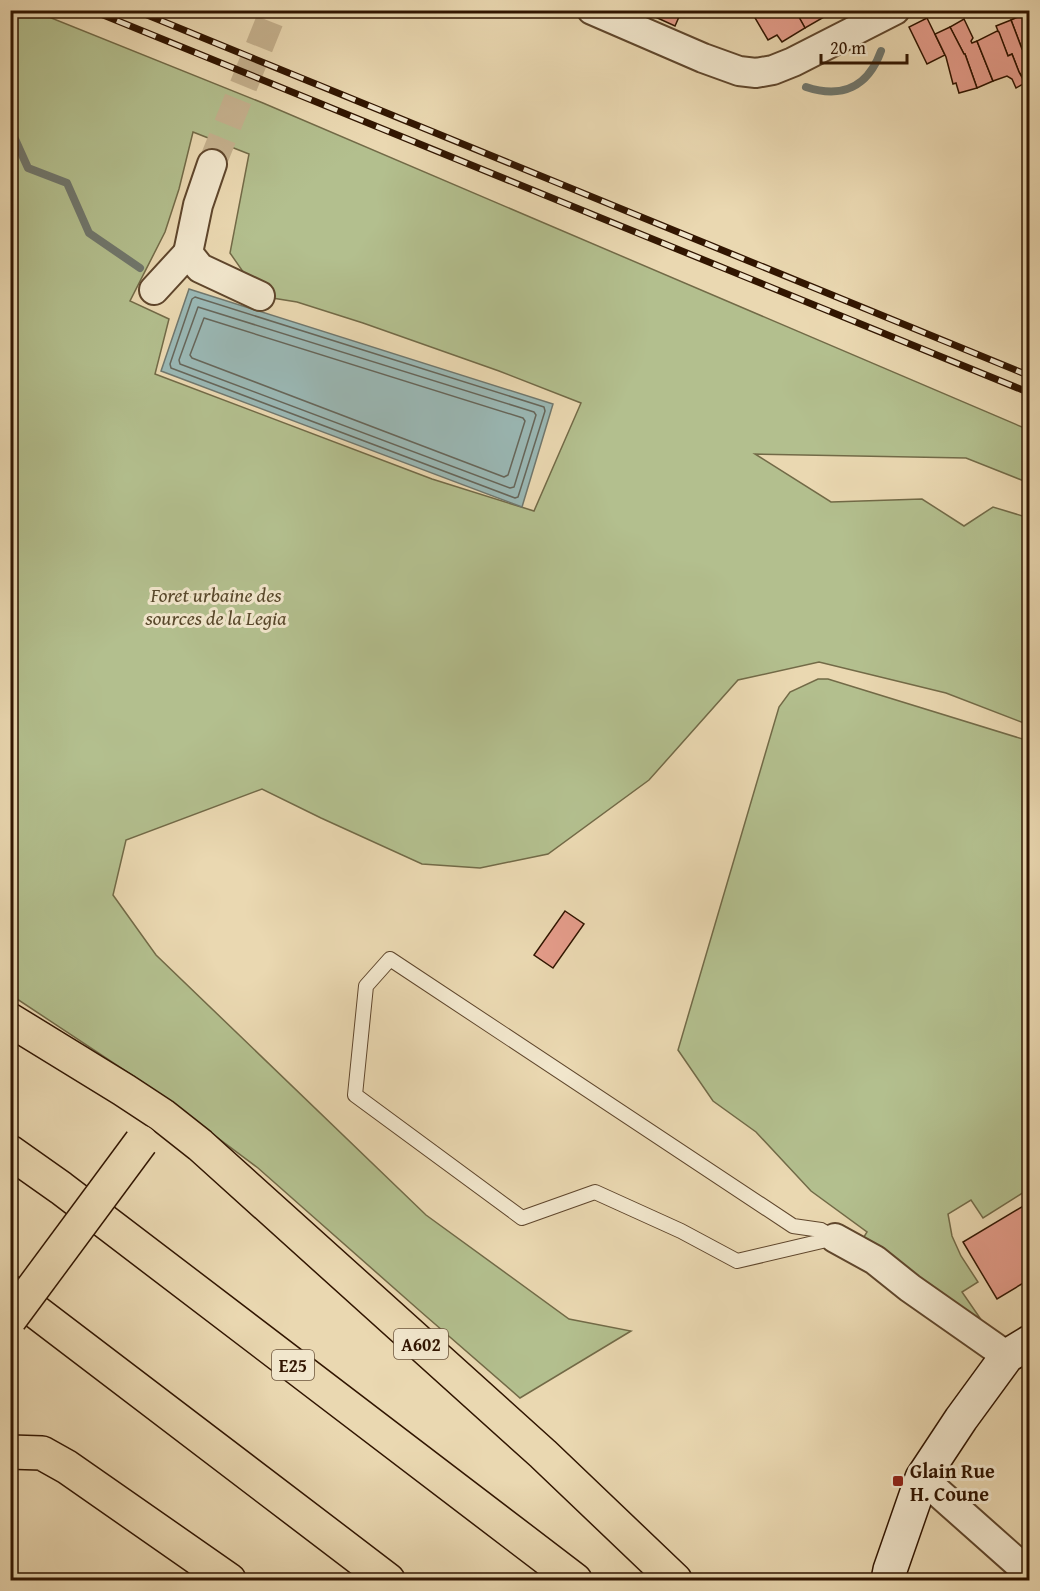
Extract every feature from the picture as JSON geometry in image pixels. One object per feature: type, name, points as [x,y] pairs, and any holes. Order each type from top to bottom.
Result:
[{"type":"highway","name":"A602","points":[[10,1020],[124,1090],[162,1115],[200,1145],[543,1454],[675,1581]]},
{"type":"highway","points":[[10,1318],[162,1115]]},
{"type":"highway","name":"E25","points":[[10,1152],[99,1217],[575,1581]]},
{"type":"highway","points":[[10,1292],[388,1581]]},
{"type":"highway","points":[[10,1452],[42,1453],[67,1467],[229,1581]]},
{"type":"main road","points":[[888,1581],[922,1478],[961,1419],[1018,1349]]},
{"type":"street","points":[[592,10],[703,58],[739,71],[756,73],[773,70],[793,62],[894,11]]},
{"type":"street","points":[[154,290],[188,253],[198,204],[212,164]]},
{"type":"street","points":[[188,253],[200,268],[260,296]]},
{"type":"street","points":[[835,1238],[875,1260],[910,1288],[1018,1349]]},
{"type":"street","points":[[922,1478],[1029,1574]]},
{"type":"lane","points":[[390,959],[793,1227],[821,1230],[835,1238],[737,1261],[681,1231],[595,1192],[522,1218],[355,1095],[366,987],[390,959]]},
{"type":"green space","name":"Foret urbaine des sources de la Legia","points":[[10,11],[34,11],[263,103],[1029,430],[1029,483],[966,458],[755,454],[831,502],[922,499],[964,526],[993,507],[1029,518],[1029,725],[946,693],[819,662],[738,680],[649,780],[548,854],[480,868],[422,864],[262,789],[126,840],[113,895],[156,955],[426,1215],[569,1319],[631,1331],[520,1398],[258,1168],[147,1085],[11,995]],"holes":[[[193,132],[249,154],[230,253],[260,296],[297,302],[363,323],[581,403],[534,511],[432,479],[155,374],[169,319],[130,301],[165,232],[179,189]]]},
{"type":"green space","points":[[818,679],[828,679],[1029,741],[1029,1189],[983,1218],[971,1200],[948,1214],[952,1236],[961,1256],[978,1282],[962,1292],[982,1321],[978,1325],[862,1240],[867,1232],[811,1191],[756,1132],[713,1101],[678,1050],[779,707],[790,692]]},
{"type":"water","points":[[189,289],[553,404],[522,507],[161,371]]},
{"type":"building","points":[[640,10],[682,10],[675,26]]},
{"type":"building","points":[[795,10],[829,10],[831,13],[805,28]]},
{"type":"building","points":[[795,10],[805,28],[782,42],[777,35],[768,40],[751,11]]},
{"type":"building","points":[[1027,13],[1030,18],[1030,52],[1027,47],[1022,49],[1011,20]]},
{"type":"building","points":[[927,18],[945,55],[927,64],[909,27]]},
{"type":"building","points":[[964,19],[973,38],[971,41],[972,43],[977,41],[993,81],[977,88],[965,54],[950,27]]},
{"type":"building","points":[[1011,20],[1022,49],[1027,47],[1030,52],[1030,75],[1023,78],[1012,54],[1008,56],[996,26]]},
{"type":"building","points":[[950,27],[965,54],[977,88],[959,93],[956,83],[953,84],[946,57],[935,34]]},
{"type":"building","points":[[997,31],[1008,56],[1012,54],[1025,83],[1016,88],[1012,79],[1007,76],[993,81],[977,41]]},
{"type":"building","points":[[565,911],[584,924],[553,968],[534,955]]},
{"type":"building","points":[[1030,1202],[1030,1279],[997,1299],[963,1242]]},
{"type":"waterway","points":[[806,87],[831,92],[852,87],[869,74],[881,51]]},
{"type":"waterway","points":[[10,128],[28,168],[67,183],[89,233],[140,268]]},
{"type":"tunnel","points":[[212,164],[274,10]]},
{"type":"railway","points":[[91,10],[1030,393]]},
{"type":"railway","points":[[135,10],[1030,376]]},
{"type":"place","name":"Glain Rue H. Coune","points":[[898,1481]]}]
